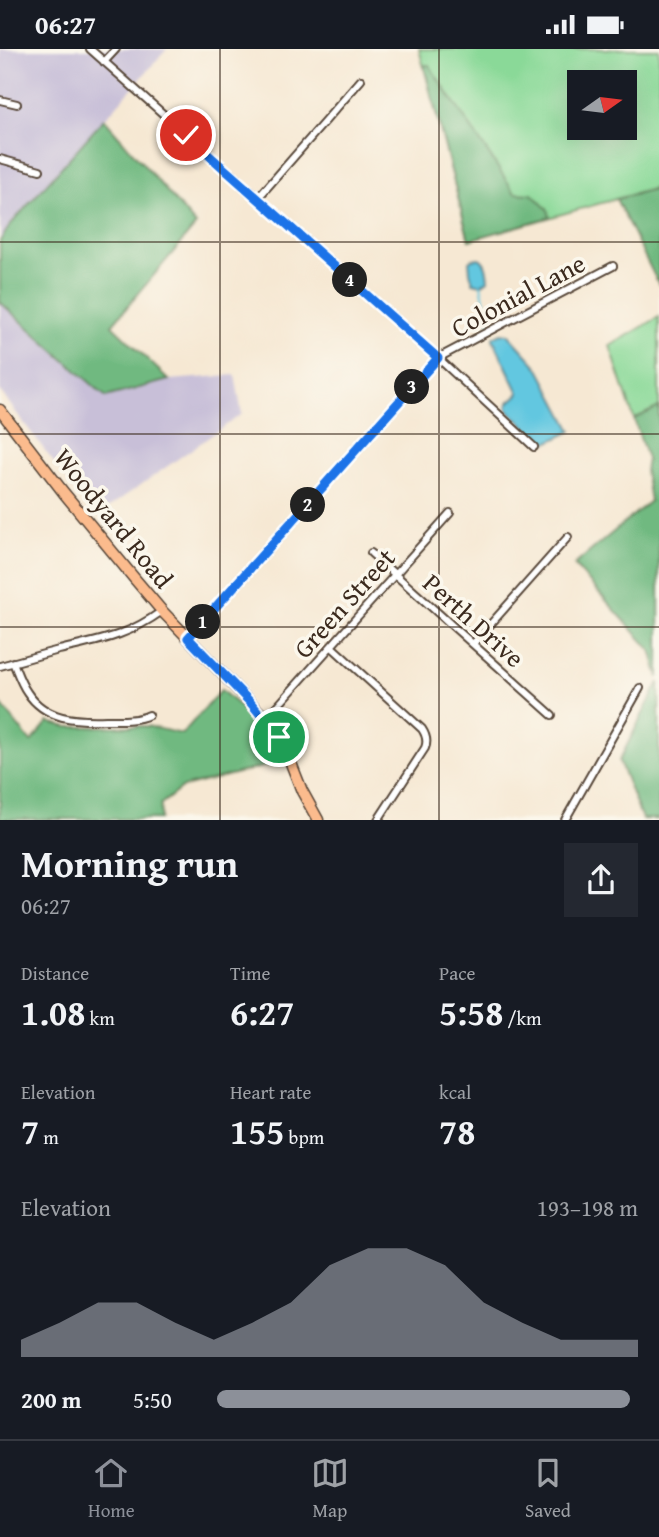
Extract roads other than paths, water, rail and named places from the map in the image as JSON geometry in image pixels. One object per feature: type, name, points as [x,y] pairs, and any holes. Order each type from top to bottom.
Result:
[{"type":"main road","name":"Woodyard Road","points":[[2,418],[162,611],[266,719],[285,748],[302,791],[318,820]]},
{"type":"street","points":[[90,49],[438,358],[534,447]]},
{"type":"street","points":[[104,62],[116,49]]},
{"type":"street","points":[[258,198],[361,80]]},
{"type":"street","points":[[0,100],[17,104]]},
{"type":"street","points":[[0,159],[40,170]]},
{"type":"street","name":"Colonial Lane","points":[[188,638],[438,358],[614,266]]},
{"type":"street","name":"Green Street","points":[[266,719],[450,513]]},
{"type":"street","points":[[473,644],[568,537]]},
{"type":"street","name":"Perth Drive","points":[[371,553],[552,715]]},
{"type":"street","points":[[0,666],[111,638],[139,627],[162,611]]},
{"type":"street","points":[[332,647],[422,729],[426,737],[425,748],[378,820]]},
{"type":"street","points":[[13,662],[26,692],[48,713],[63,719],[140,719],[149,715]]},
{"type":"street","points":[[565,820],[640,688]]},
{"type":"water","points":[[479,258],[485,265],[488,280],[481,285],[473,283],[469,261]]},
{"type":"water","points":[[501,333],[508,334],[538,367],[572,431],[545,443],[509,412],[508,403],[519,393],[493,339]]},
{"type":"waterway","points":[[481,285],[490,326]]}]
